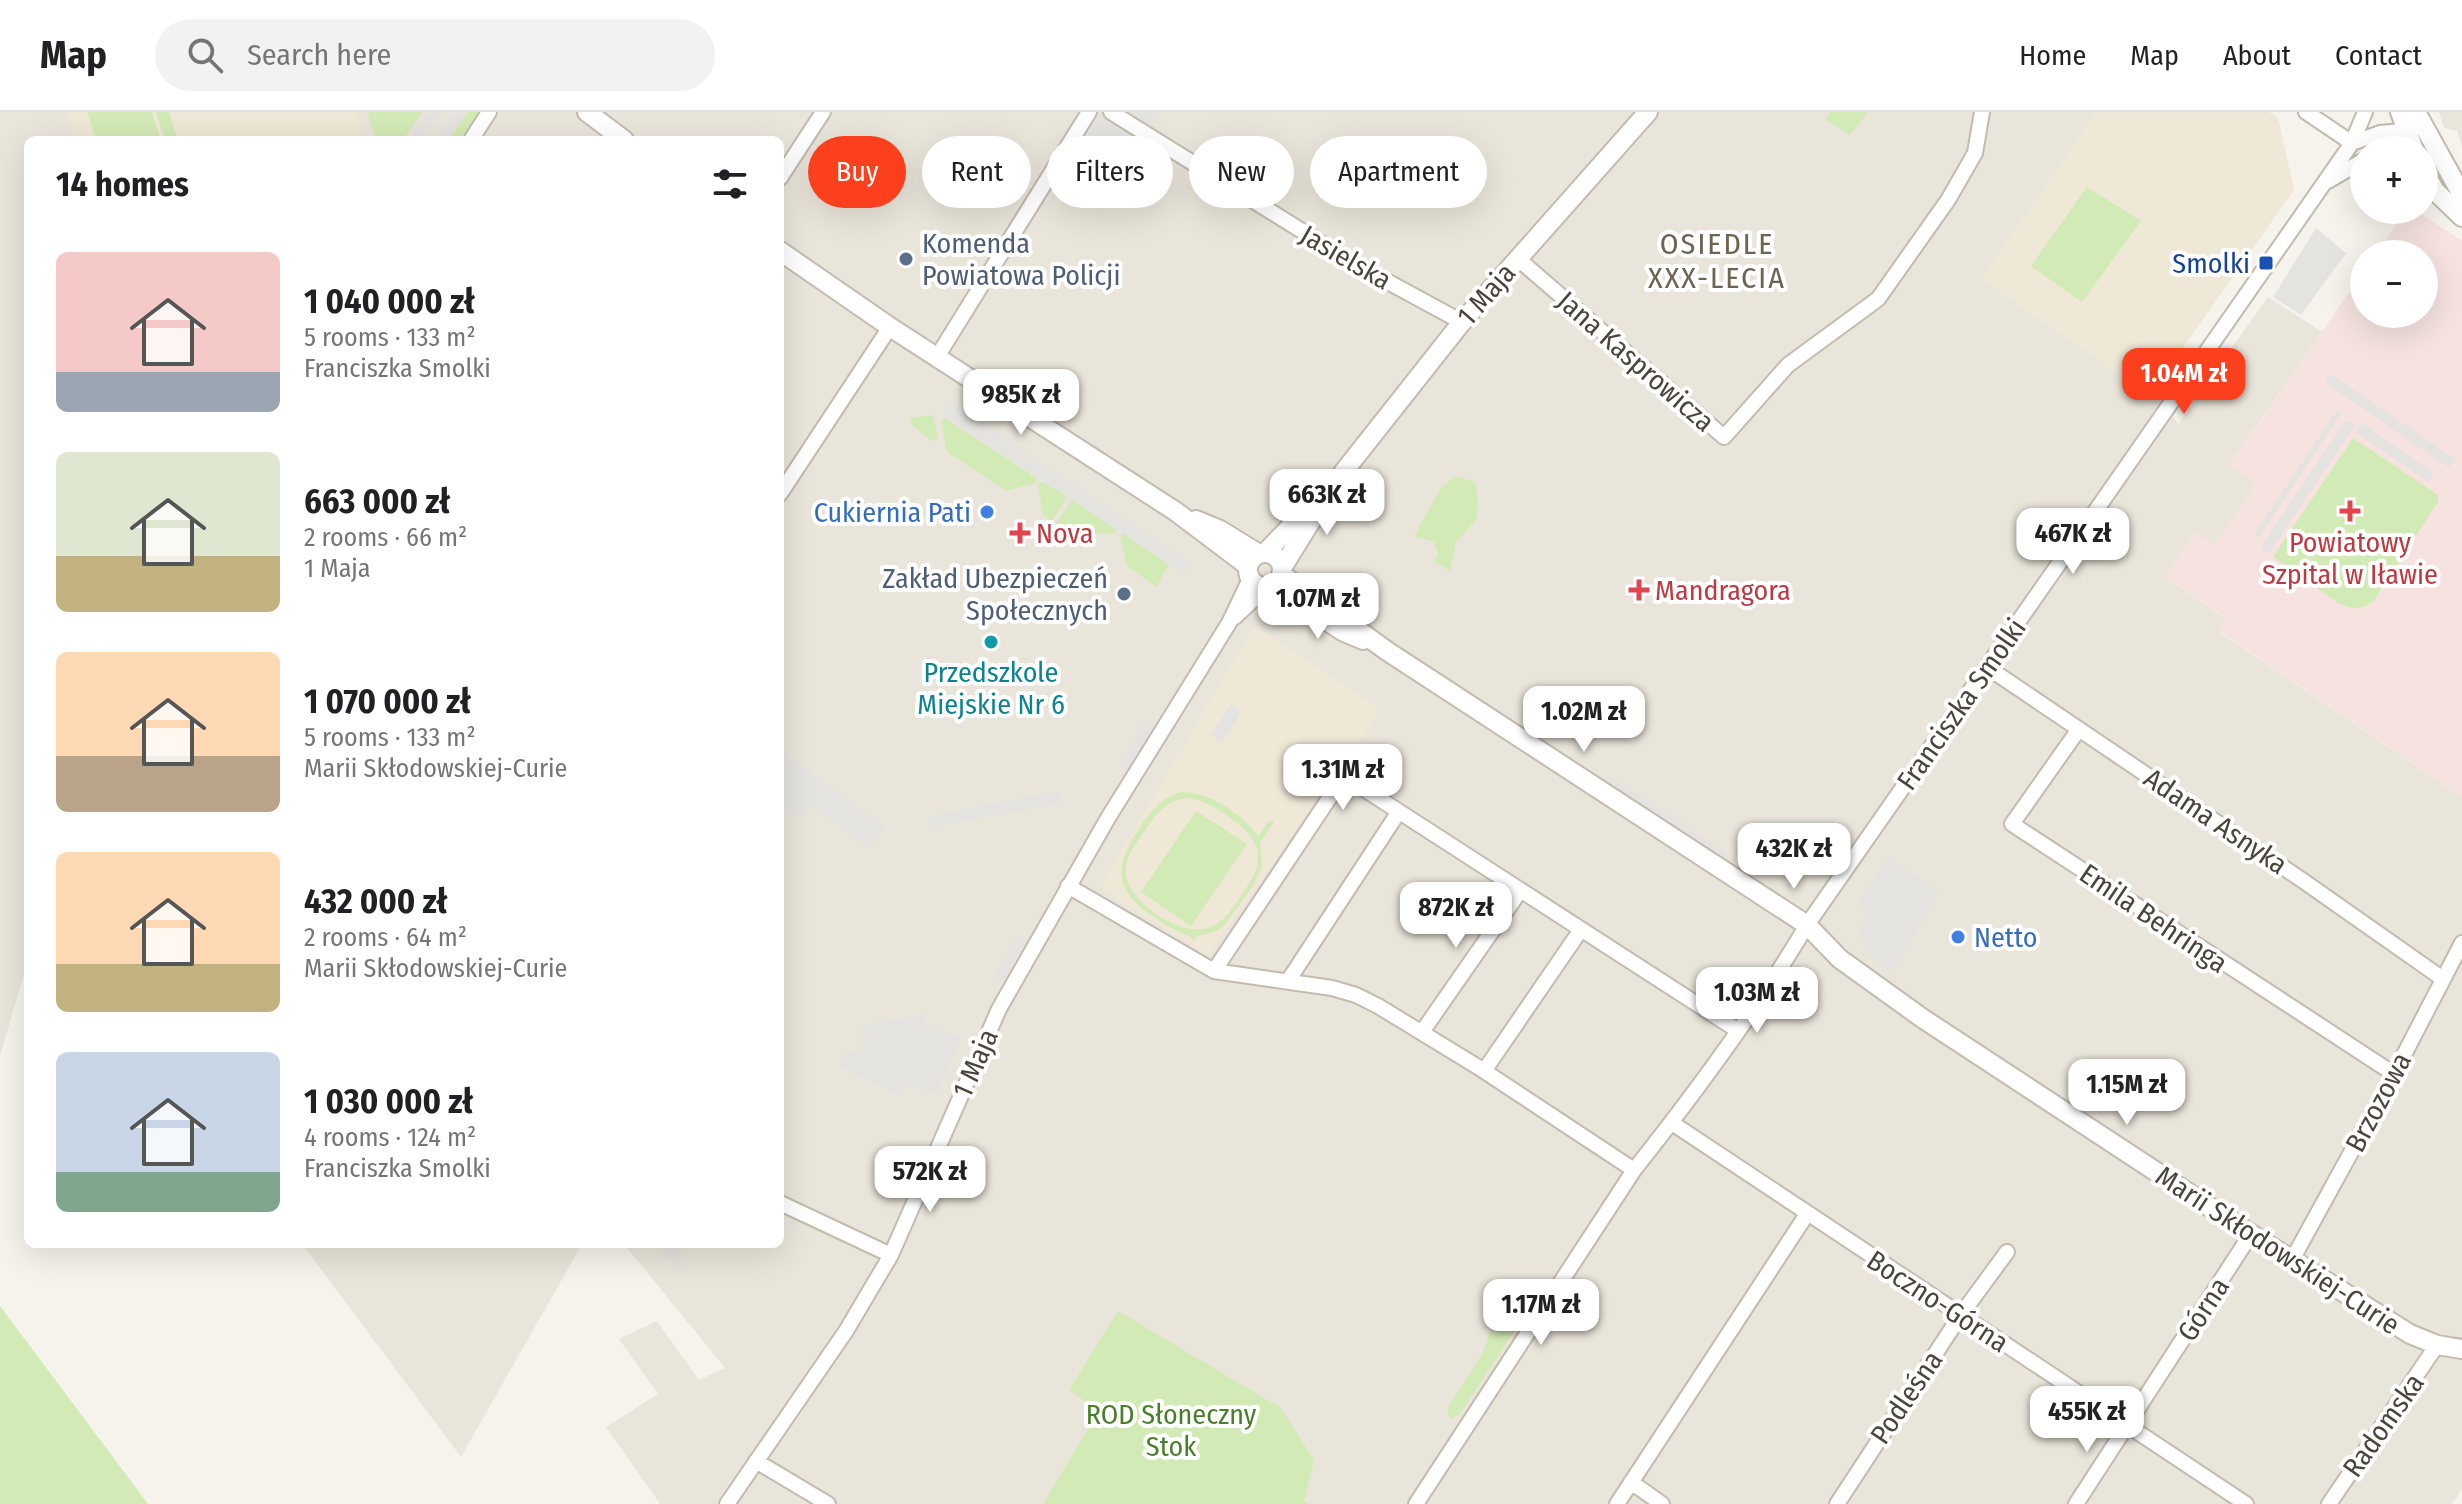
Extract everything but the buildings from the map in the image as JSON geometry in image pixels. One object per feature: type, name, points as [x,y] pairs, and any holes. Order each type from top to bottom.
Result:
[{"type":"street","points":[[474,136],[489,112]]},
{"type":"street","points":[[587,112],[619,136]]},
{"type":"street","points":[[784,172],[823,112]]},
{"type":"street","points":[[937,357],[1089,112]]},
{"type":"street","name":"Jasielska","points":[[1111,112],[1355,264],[1462,322]]},
{"type":"street","name":"1 Maja","points":[[727,1504],[846,1331],[891,1255],[999,1009],[1068,886],[1229,623],[1255,563],[1334,484],[1462,322],[1648,112]]},
{"type":"street","name":"Jana Kasprowicza","points":[[1517,258],[1724,437],[1788,365],[1878,299],[1948,200],[1975,153],[1982,112]]},
{"type":"street","points":[[2306,112],[2350,142]]},
{"type":"street","name":"Franciszka Smolki","points":[[2355,136],[2365,112]]},
{"type":"street","points":[[2400,112],[2415,124],[2462,195]]},
{"type":"street","points":[[2372,136],[2415,124]]},
{"type":"street","name":"Franciszka Smolki","points":[[1416,1504],[1634,1170],[1672,1123],[1780,971],[1807,925],[2350,146]]},
{"type":"street","name":"Franciszka Smolki","points":[[2321,185],[2350,171]]},
{"type":"street","points":[[2438,197],[2462,217]]},
{"type":"street","points":[[784,254],[890,327],[1255,563],[1276,557],[1276,579],[1254,584],[1255,563]]},
{"type":"street","points":[[784,488],[890,327]]},
{"type":"street","name":"1 Maja","points":[[1229,623],[1276,579],[1334,484]]},
{"type":"street","name":"Marii Skłodowskiej-Curie","points":[[1276,579],[1342,631],[1387,651],[1807,925],[1840,959],[1922,1018],[2251,1234],[2410,1334],[2437,1345],[2462,1349]]},
{"type":"street","name":"Adama Asnyka","points":[[1987,667],[2443,979]]},
{"type":"street","name":"Emila Behringa","points":[[2079,729],[2012,824],[2394,1074]]},
{"type":"street","points":[[1214,971],[1344,776],[1737,1030]]},
{"type":"street","points":[[1288,981],[1398,813]]},
{"type":"street","points":[[1068,886],[1214,971],[1332,988],[1356,995],[1484,1071],[1634,1170]]},
{"type":"street","points":[[1422,1032],[1520,891]]},
{"type":"street","points":[[1484,1071],[1580,931]]},
{"type":"street","name":"Brzozowa","points":[[2292,1260],[2462,943]]},
{"type":"street","name":"Boczno-Górna","points":[[1672,1123],[2246,1504]]},
{"type":"street","points":[[784,1205],[891,1255]]},
{"type":"street","points":[[1617,1504],[1807,1214]]},
{"type":"street","name":"Górna","points":[[2076,1504],[2251,1234]]},
{"type":"street","name":"Podleśna","points":[[1837,1504],[1960,1316],[2007,1252]]},
{"type":"street","name":"Radomska","points":[[2329,1504],[2437,1345]]},
{"type":"street","points":[[756,1461],[828,1504]]},
{"type":"street","points":[[1631,1482],[1662,1504]]},
{"type":"shaded area","points":[[0,112],[2097,112],[1982,279],[2120,374],[2124,369],[2154,389],[2178,424],[2268,297],[2322,332],[2230,464],[2257,484],[2214,546],[2195,533],[2165,577],[2226,619],[2219,632],[2462,797],[2462,1489],[2452,1504],[660,1504],[606,1427],[658,1394],[619,1339],[657,1321],[699,1380],[725,1368],[627,1248],[784,1248],[784,136],[24,136],[24,974],[0,1056]]},
{"type":"shaded area","points":[[68,112],[355,112],[362,136],[74,136]]},
{"type":"shaded area","points":[[428,112],[440,112],[424,136],[412,136]]},
{"type":"shaded area","points":[[455,112],[467,112],[451,136],[438,136]]},
{"type":"shaded area","points":[[1101,112],[1161,112],[1146,136],[1086,136]]},
{"type":"shaded area","points":[[2097,112],[2269,112],[2278,118],[2294,190],[2154,389],[2124,370],[2120,374],[1982,279]]},
{"type":"shaded area","points":[[2439,112],[2462,112],[2462,147],[2457,131],[2444,128]]},
{"type":"shaded area","name":"Powiatowy Szpital w Iławie","points":[[2396,224],[2436,224],[2462,241],[2462,797],[2219,631],[2226,618],[2165,577],[2195,533],[2215,545],[2257,484],[2230,465],[2350,291],[2350,328],[2438,328],[2438,240],[2386,240]]},
{"type":"shaded area","points":[[2316,228],[2346,253],[2301,315],[2273,297]]},
{"type":"shaded area","points":[[2331,374],[2455,459],[2449,468],[2324,382]]},
{"type":"shaded area","points":[[951,402],[1192,563],[1184,573],[943,415]]},
{"type":"shaded area","points":[[2336,411],[2341,414],[2259,537],[2254,534]]},
{"type":"shaded area","points":[[2346,420],[2355,425],[2269,554],[2260,548]]},
{"type":"shaded area","points":[[2362,423],[2434,473],[2428,482],[2355,432]]},
{"type":"shaded area","points":[[1255,626],[1381,710],[1208,956],[1105,891],[1102,883]]},
{"type":"shaded area","points":[[1231,704],[1242,711],[1222,743],[1211,735]]},
{"type":"shaded area","points":[[1144,723],[1153,728],[1128,771],[1119,766]]},
{"type":"shaded area","points":[[784,752],[885,827],[869,848],[812,806],[801,819],[784,807]]},
{"type":"shaded area","points":[[1607,773],[1725,851],[1730,866],[1608,785]]},
{"type":"shaded area","points":[[1060,791],[1062,803],[931,827],[929,816]]},
{"type":"shaded area","points":[[1888,857],[1940,892],[1892,973],[1867,954],[1860,929],[1867,912],[1858,904]]},
{"type":"shaded area","points":[[1017,936],[1026,941],[1003,982],[994,977]]},
{"type":"shaded area","points":[[924,1014],[927,1030],[938,1030],[961,1038],[936,1095],[907,1082],[901,1096],[838,1066],[846,1052],[859,1052],[863,1039],[861,1026]]},
{"type":"shaded area","points":[[305,1248],[580,1248],[461,1457]]},
{"type":"shaded area","points":[[659,1248],[677,1248],[689,1266],[677,1274]]},
{"type":"green space","points":[[87,112],[152,112],[160,136],[95,136]]},
{"type":"green space","points":[[156,112],[169,112],[177,136],[164,136]]},
{"type":"green space","points":[[367,112],[422,112],[406,136],[375,136]]},
{"type":"green space","points":[[455,112],[482,112],[467,136],[438,136]]},
{"type":"green space","points":[[1831,112],[1868,112],[1850,135],[1825,119]]},
{"type":"green space","points":[[2087,187],[2141,221],[2082,302],[2031,266]]},
{"type":"green space","points":[[933,415],[938,439],[931,441],[911,424],[910,418]]},
{"type":"green space","points":[[944,418],[1037,478],[1035,483],[1007,491],[947,452],[941,422]]},
{"type":"green space","points":[[2353,438],[2438,495],[2438,502],[2373,602],[2352,608],[2338,603],[2273,557]]},
{"type":"green space","points":[[1455,476],[1475,482],[1477,519],[1456,542],[1450,571],[1434,561],[1438,554],[1434,542],[1414,536],[1441,488]]},
{"type":"green space","points":[[1042,481],[1067,497],[1052,521],[1043,515],[1038,486]]},
{"type":"green space","points":[[1072,500],[1117,530],[1114,533],[1074,536],[1056,523]]},
{"type":"green space","points":[[1122,533],[1169,565],[1156,587],[1127,566],[1120,538]]},
{"type":"green space","points":[[1182,792],[1214,800],[1234,812],[1258,836],[1270,820],[1274,822],[1260,843],[1262,867],[1253,886],[1224,926],[1197,936],[1193,941],[1190,936],[1170,928],[1139,906],[1124,886],[1122,875],[1126,853],[1140,827],[1158,805]],"holes":[[[1188,798],[1212,806],[1236,822],[1251,837],[1258,854],[1254,874],[1233,908],[1219,923],[1201,929],[1173,924],[1147,907],[1136,896],[1126,872],[1132,849],[1159,812],[1174,801]]]},
{"type":"green space","points":[[1196,811],[1247,844],[1191,926],[1141,892]]},
{"type":"green space","points":[[0,1306],[148,1504],[0,1504]]},
{"type":"green space","name":"ROD Słoneczny Stok","points":[[1118,1311],[1281,1408],[1314,1460],[1304,1501],[1309,1504],[1043,1504],[1099,1411],[1069,1390]]},
{"type":"green space","points":[[1519,1324],[1460,1414],[1452,1419],[1448,1407],[1483,1353],[1489,1333]]},
{"type":"place","name":"Komenda Powiatowa Policji","points":[[906,259]]},
{"type":"place","name":"Smolki","points":[[2266,263]]},
{"type":"place","name":"Powiatowy Szpital w Iławie","points":[[2350,511]]},
{"type":"place","name":"Cukiernia Pati","points":[[987,512]]},
{"type":"place","name":"Nova","points":[[1020,533]]},
{"type":"place","name":"Mandragora","points":[[1639,590]]},
{"type":"place","name":"Zakład Ubezpieczeń Społecznych","points":[[1124,594]]},
{"type":"place","name":"Przedszkole Miejskie Nr 6","points":[[991,642]]},
{"type":"place","name":"Netto","points":[[1958,937]]},
{"type":"district","name":"OSIEDLE XXX-LECIA","points":[[1717,261]]}]
